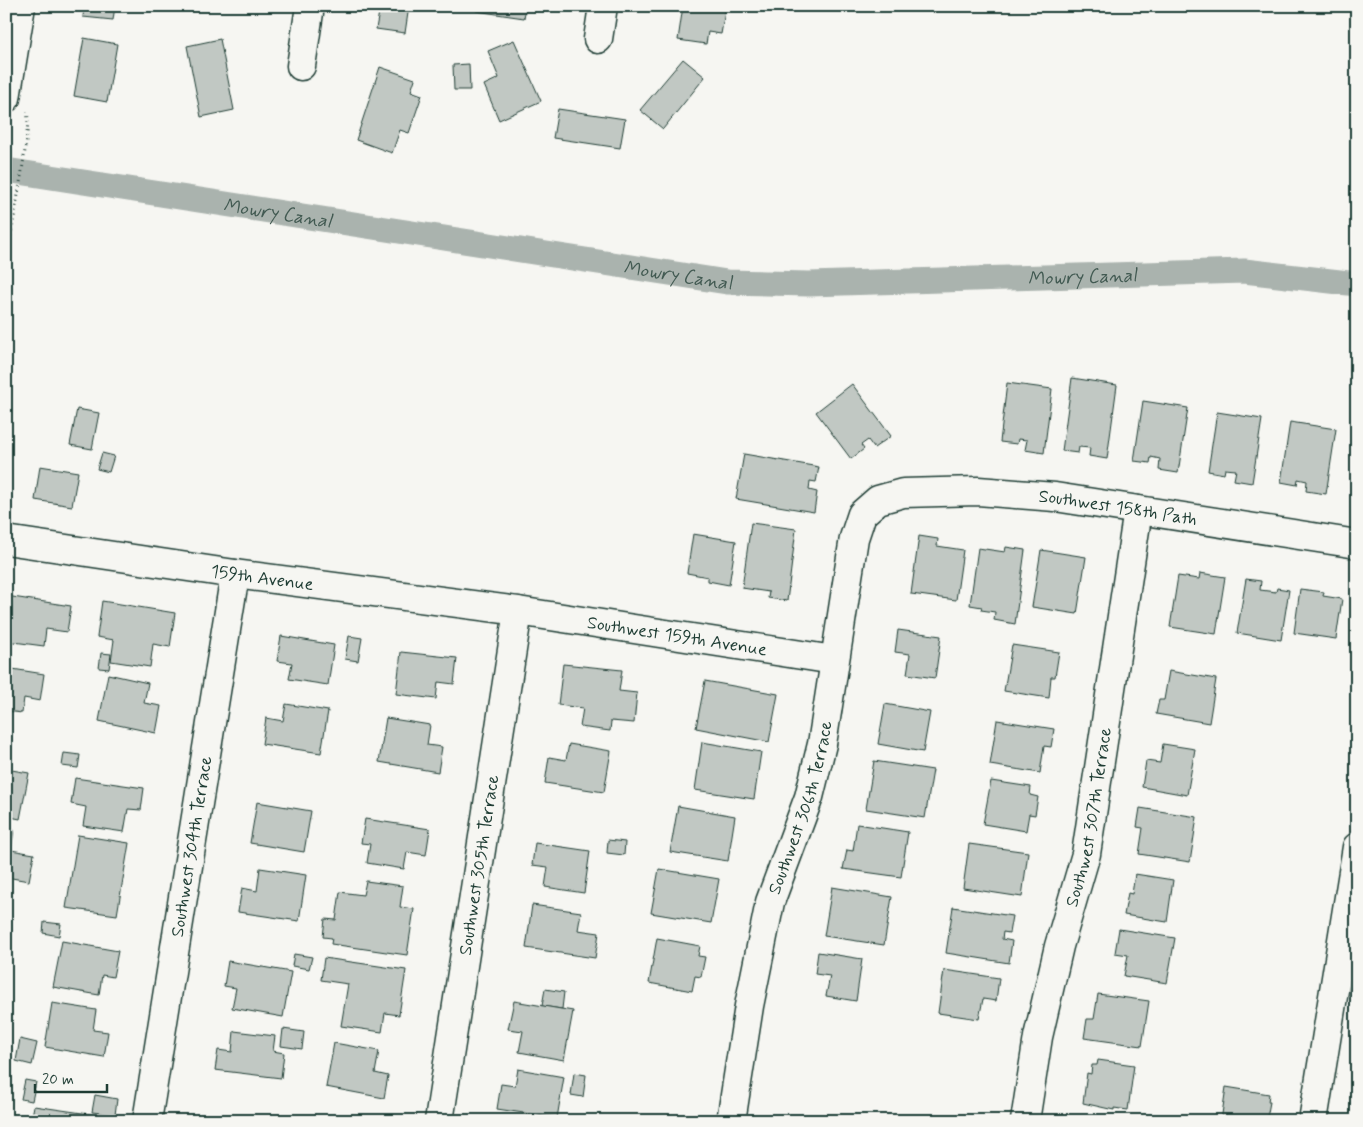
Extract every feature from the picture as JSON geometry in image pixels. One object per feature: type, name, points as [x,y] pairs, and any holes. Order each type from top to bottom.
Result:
[{"type":"street","points":[[6,98],[21,6]]},
{"type":"street","points":[[301,66],[310,6]]},
{"type":"street","points":[[598,39],[603,6]]},
{"type":"street","name":"Southwest 158th Path","points":[[878,500],[903,493],[978,491],[1055,497],[1357,544]]},
{"type":"street","name":"Southwest 306th Terrace","points":[[731,1121],[749,1006],[768,910],[809,797],[822,744],[854,538],[862,514],[878,500]]},
{"type":"street","name":"Southwest 307th Terrace","points":[[1025,1121],[1038,1037],[1059,946],[1086,854],[1138,510]]},
{"type":"street","name":"159th Avenue","points":[[6,540],[235,574],[518,611]]},
{"type":"street","name":"Southwest 304th Terrace","points":[[147,1121],[235,574]]},
{"type":"street","name":"Southwest 159th Avenue","points":[[518,611],[834,660]]},
{"type":"street","name":"Southwest 305th Terrace","points":[[439,1121],[518,611]]},
{"type":"street","points":[[1313,1121],[1357,847]]},
{"type":"path","points":[[6,244],[10,241],[26,140]]},
{"type":"building","points":[[84,6],[115,6],[113,20],[83,17]]},
{"type":"building","points":[[380,6],[409,6],[405,33],[376,29]]},
{"type":"building","points":[[477,6],[526,6],[524,18],[476,11]]},
{"type":"building","points":[[683,6],[726,6],[721,34],[708,32],[706,44],[678,40]]},
{"type":"building","points":[[84,38],[117,44],[107,102],[74,96]]},
{"type":"building","points":[[220,39],[234,110],[201,117],[187,46]]},
{"type":"building","points":[[514,40],[541,101],[499,120],[484,85],[499,78],[488,51]]},
{"type":"building","points":[[683,59],[705,77],[663,129],[640,110]]},
{"type":"building","points":[[469,64],[470,90],[454,90],[453,65]]},
{"type":"building","points":[[380,67],[415,79],[411,91],[422,95],[409,133],[400,130],[392,153],[356,140]]},
{"type":"building","points":[[558,109],[625,119],[620,148],[553,138]]},
{"type":"building","points":[[1072,378],[1117,385],[1107,459],[1089,456],[1090,448],[1079,447],[1078,453],[1062,451]]},
{"type":"building","points":[[1007,383],[1052,389],[1044,453],[1025,450],[1027,440],[1018,439],[1017,444],[1000,442]]},
{"type":"building","points":[[852,384],[891,436],[874,448],[868,440],[861,445],[864,449],[851,459],[816,412]]},
{"type":"building","points":[[1143,401],[1188,408],[1178,473],[1159,470],[1160,459],[1151,457],[1150,463],[1134,461]]},
{"type":"building","points":[[77,409],[99,413],[92,449],[70,445]]},
{"type":"building","points":[[1217,412],[1262,419],[1252,483],[1234,480],[1236,470],[1225,469],[1224,474],[1208,471]]},
{"type":"building","points":[[1290,422],[1336,429],[1326,494],[1306,491],[1307,481],[1298,479],[1297,485],[1281,482]]},
{"type":"building","points":[[102,453],[114,456],[109,472],[97,469]]},
{"type":"building","points":[[744,454],[819,467],[816,482],[810,481],[809,490],[817,492],[814,512],[736,499]]},
{"type":"building","points":[[40,466],[78,472],[72,506],[35,500]]},
{"type":"building","points":[[751,523],[796,529],[787,601],[768,598],[769,592],[742,588]]},
{"type":"building","points":[[693,534],[736,541],[729,585],[708,581],[708,577],[687,573]]},
{"type":"building","points":[[919,536],[938,539],[937,546],[963,550],[956,600],[911,594]]},
{"type":"building","points":[[1006,547],[1025,550],[1015,624],[994,620],[995,612],[981,610],[982,607],[970,605],[978,548],[1005,552]]},
{"type":"building","points":[[1041,550],[1086,557],[1077,614],[1032,607]]},
{"type":"building","points":[[1200,573],[1225,577],[1216,634],[1170,627],[1178,576],[1199,579]]},
{"type":"building","points":[[1246,579],[1261,581],[1260,590],[1276,592],[1277,588],[1289,590],[1281,640],[1237,633]]},
{"type":"building","points":[[1300,589],[1324,592],[1323,596],[1342,599],[1336,639],[1294,633]]},
{"type":"building","points":[[6,596],[71,606],[67,632],[46,629],[44,646],[6,641]]},
{"type":"building","points":[[102,601],[175,613],[170,647],[153,644],[150,667],[111,661],[114,640],[97,637]]},
{"type":"building","points":[[898,630],[941,636],[935,678],[907,674],[910,654],[895,652]]},
{"type":"building","points":[[281,636],[334,645],[328,685],[289,679],[292,663],[277,661]]},
{"type":"building","points":[[349,636],[362,638],[358,661],[345,659]]},
{"type":"building","points":[[1012,645],[1059,652],[1055,677],[1051,677],[1049,698],[1004,691]]},
{"type":"building","points":[[401,652],[457,658],[454,684],[438,682],[436,699],[396,694]]},
{"type":"building","points":[[101,653],[111,654],[109,669],[99,668]]},
{"type":"building","points":[[563,664],[622,670],[619,691],[637,693],[634,723],[611,721],[610,731],[580,727],[583,708],[558,705]]},
{"type":"building","points":[[6,668],[44,674],[40,701],[24,698],[22,713],[6,711]]},
{"type":"building","points":[[1169,671],[1216,679],[1209,723],[1156,714],[1159,700],[1164,700]]},
{"type":"building","points":[[108,674],[148,683],[144,703],[161,706],[156,733],[99,721]]},
{"type":"building","points":[[705,681],[778,694],[769,742],[696,728]]},
{"type":"building","points":[[286,704],[328,711],[321,753],[262,744],[266,718],[283,721]]},
{"type":"building","points":[[885,704],[930,712],[923,752],[878,744]]},
{"type":"building","points":[[386,718],[430,725],[427,745],[442,747],[438,772],[379,762]]},
{"type":"building","points":[[997,720],[1054,729],[1051,747],[1044,746],[1040,773],[990,765]]},
{"type":"building","points":[[702,742],[761,752],[754,799],[695,790]]},
{"type":"building","points":[[569,744],[611,751],[604,792],[545,783],[549,757],[566,760]]},
{"type":"building","points":[[1163,744],[1195,749],[1187,795],[1142,787],[1146,761],[1160,763]]},
{"type":"building","points":[[64,753],[80,755],[78,768],[62,766]]},
{"type":"building","points":[[874,761],[933,770],[925,818],[866,809]]},
{"type":"building","points":[[6,769],[29,773],[20,819],[6,816]]},
{"type":"building","points":[[75,778],[144,788],[141,810],[128,809],[124,832],[83,826],[86,807],[71,804]]},
{"type":"building","points":[[991,781],[1031,787],[1030,795],[1038,797],[1035,815],[1029,814],[1026,831],[983,824]]},
{"type":"building","points":[[257,802],[311,811],[304,852],[250,843]]},
{"type":"building","points":[[678,806],[735,816],[728,861],[670,852]]},
{"type":"building","points":[[1140,808],[1197,817],[1190,862],[1139,854],[1143,828],[1137,827]]},
{"type":"building","points":[[365,819],[430,829],[426,855],[407,852],[404,869],[367,863],[370,844],[361,843]]},
{"type":"building","points":[[857,824],[908,832],[901,877],[843,869],[847,850],[853,851]]},
{"type":"building","points":[[6,828],[14,830],[11,850],[34,854],[29,881],[6,877]]},
{"type":"building","points":[[78,835],[129,843],[117,915],[66,908]]},
{"type":"building","points":[[608,840],[625,842],[624,855],[607,853]]},
{"type":"building","points":[[535,843],[590,851],[584,893],[545,887],[548,867],[532,865]]},
{"type":"building","points":[[969,844],[1028,852],[1022,897],[963,888]]},
{"type":"building","points":[[260,868],[306,875],[299,921],[238,912],[242,888],[257,891]]},
{"type":"building","points":[[659,869],[719,879],[711,923],[651,913]]},
{"type":"building","points":[[1135,874],[1173,880],[1167,922],[1124,915],[1128,893],[1132,894]]},
{"type":"building","points":[[366,881],[403,886],[400,907],[414,909],[407,955],[331,944],[332,938],[323,937],[325,919],[336,920],[340,892],[363,895]]},
{"type":"building","points":[[832,887],[892,897],[884,945],[824,936]]},
{"type":"building","points":[[532,905],[581,912],[578,930],[599,933],[595,958],[526,948]]},
{"type":"building","points":[[953,907],[1012,916],[1009,933],[1003,932],[1002,939],[1012,941],[1009,963],[946,953]]},
{"type":"building","points":[[44,922],[61,924],[59,936],[43,933]]},
{"type":"building","points":[[1119,929],[1175,938],[1167,983],[1124,976],[1128,955],[1115,953]]},
{"type":"building","points":[[657,938],[700,946],[698,956],[705,957],[701,977],[695,976],[692,991],[649,983]]},
{"type":"building","points":[[62,941],[118,951],[113,977],[102,975],[99,995],[53,987]]},
{"type":"building","points":[[818,952],[862,959],[856,1001],[826,996],[830,976],[815,974]]},
{"type":"building","points":[[294,954],[312,957],[309,969],[292,966]]},
{"type":"building","points":[[324,958],[406,970],[399,1015],[385,1013],[382,1032],[341,1026],[348,984],[321,980]]},
{"type":"building","points":[[228,961],[291,972],[283,1017],[232,1008],[236,988],[224,986]]},
{"type":"building","points":[[944,970],[999,978],[996,1001],[983,999],[979,1019],[938,1013]]},
{"type":"building","points":[[545,989],[564,992],[562,1009],[542,1006]]},
{"type":"building","points":[[1098,994],[1149,1001],[1142,1046],[1084,1038],[1087,1019],[1094,1019]]},
{"type":"building","points":[[514,1001],[573,1011],[564,1060],[519,1052],[523,1031],[508,1029]]},
{"type":"building","points":[[52,1003],[96,1010],[93,1030],[108,1032],[104,1057],[45,1047]]},
{"type":"building","points":[[283,1029],[304,1032],[302,1049],[281,1046]]},
{"type":"building","points":[[234,1031],[275,1036],[273,1051],[284,1053],[281,1078],[215,1070],[218,1050],[232,1052]]},
{"type":"building","points":[[20,1039],[37,1043],[32,1065],[16,1061]]},
{"type":"building","points":[[334,1043],[379,1051],[375,1073],[388,1076],[384,1098],[326,1087]]},
{"type":"building","points":[[1098,1060],[1134,1065],[1128,1110],[1114,1108],[1114,1110],[1083,1103],[1087,1073],[1091,1074],[1092,1065],[1097,1065]]},
{"type":"building","points":[[518,1069],[564,1077],[557,1118],[497,1109],[501,1084],[515,1086]]},
{"type":"building","points":[[574,1073],[586,1075],[583,1097],[571,1095]]},
{"type":"building","points":[[25,1080],[36,1082],[32,1101],[21,1099]]},
{"type":"building","points":[[1226,1087],[1269,1094],[1268,1102],[1270,1102],[1265,1121],[1221,1121]]},
{"type":"building","points":[[95,1095],[117,1099],[115,1115],[92,1112]]},
{"type":"building","points":[[34,1106],[96,1115],[95,1121],[31,1121]]},
{"type":"waterway","name":"Mowry Canal","points":[[6,170],[727,282],[809,284],[1244,271],[1357,284]]}]
